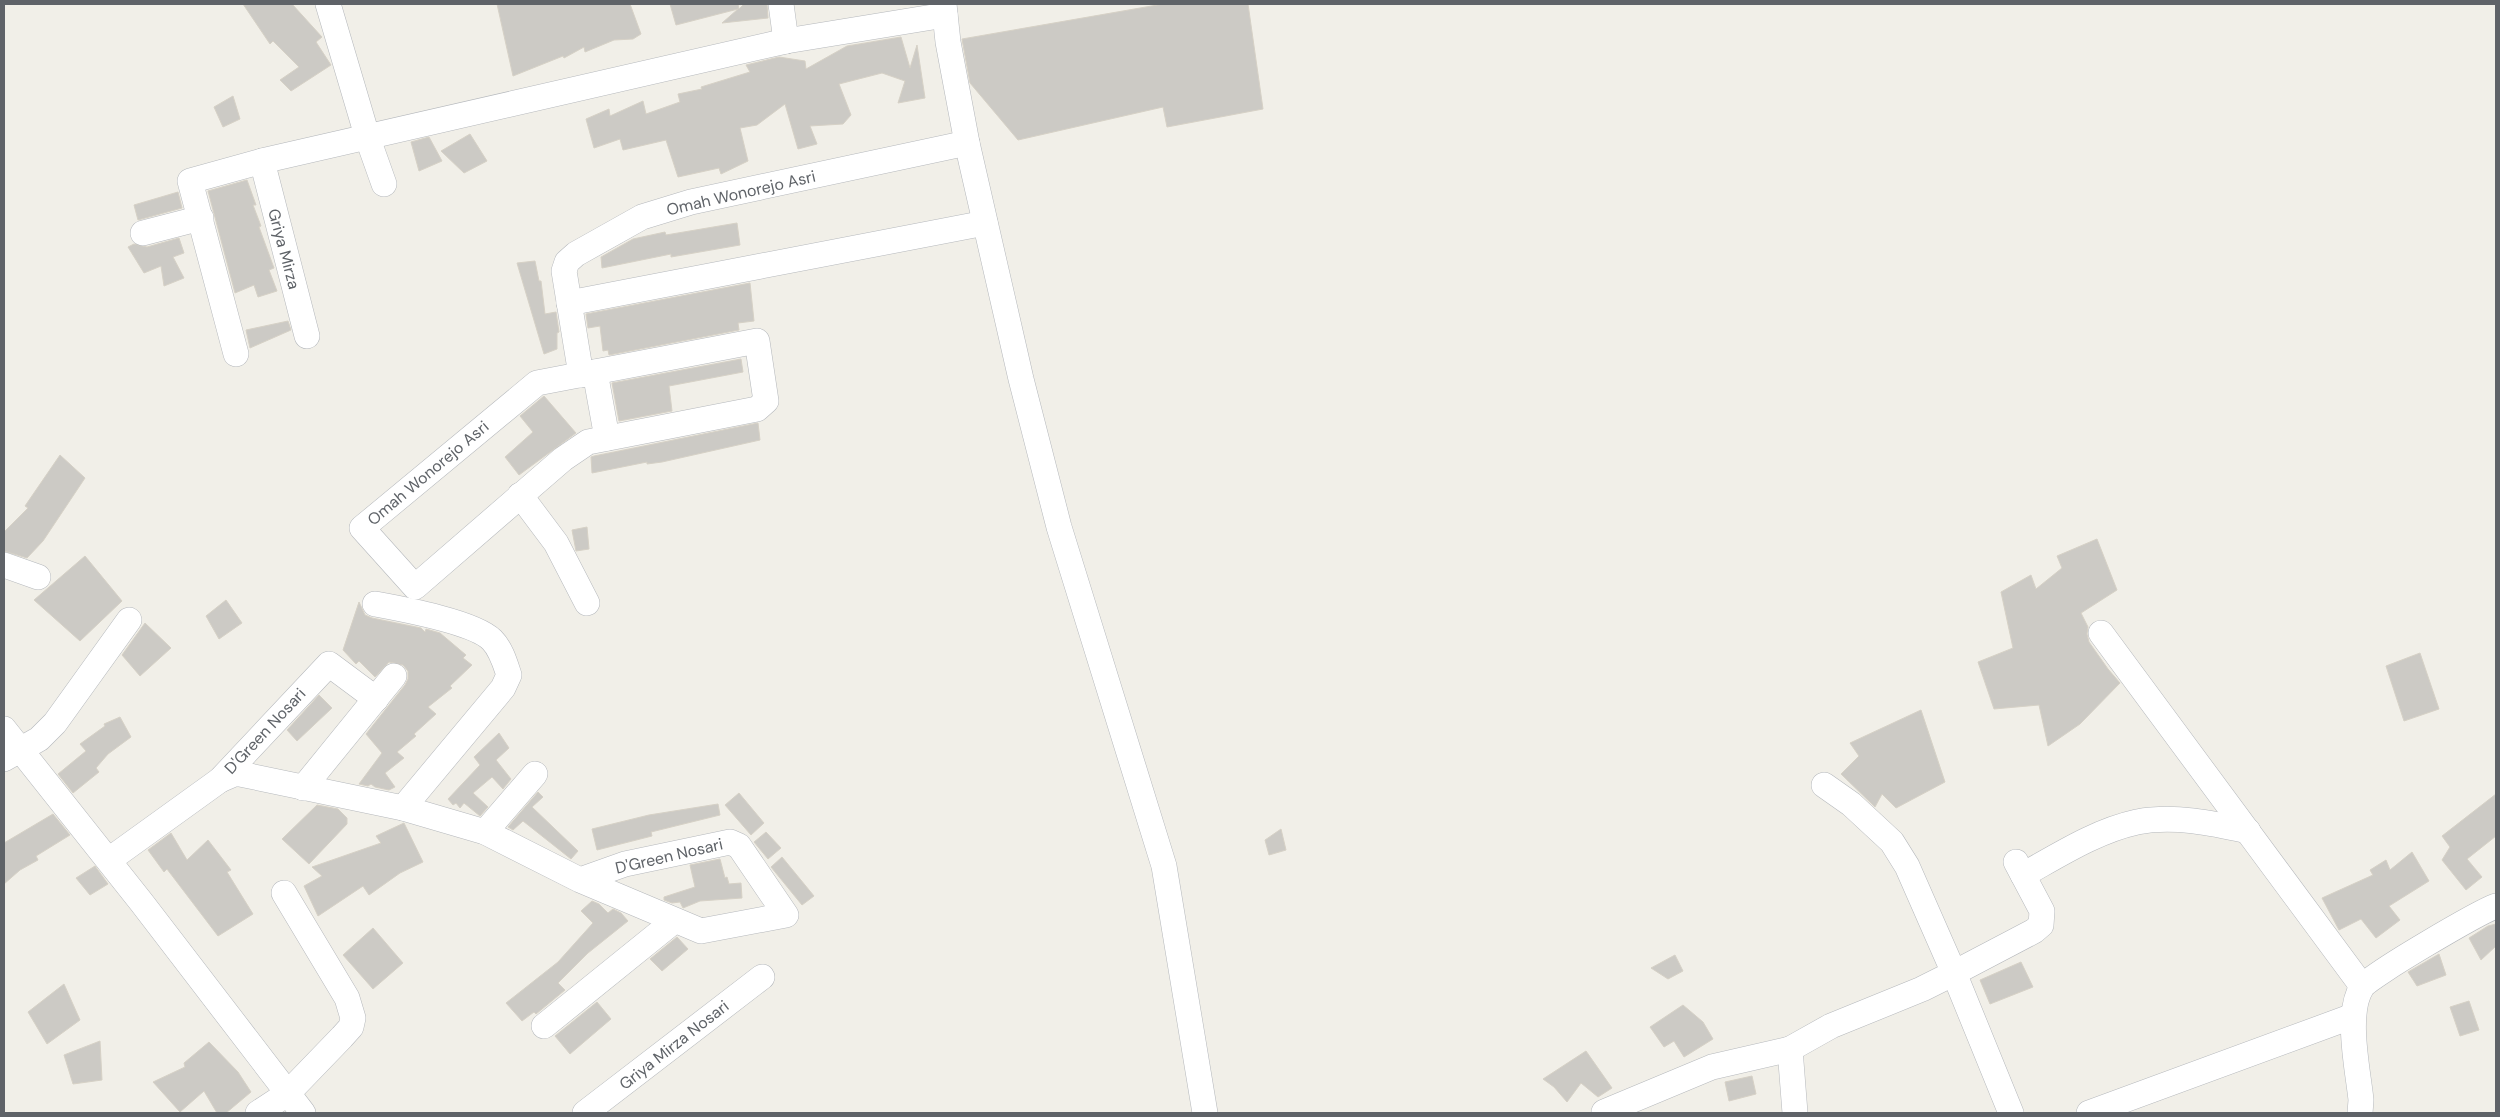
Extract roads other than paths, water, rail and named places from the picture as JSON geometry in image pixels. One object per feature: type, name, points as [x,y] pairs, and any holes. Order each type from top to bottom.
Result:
[{"type":"street","points":[[328,4],[368,139],[384,184]]},
{"type":"street","points":[[781,4],[786,42]]},
{"type":"street","points":[[236,354],[190,180],[262,161],[368,139],[786,42],[945,9],[948,42],[967,143],[1021,379],[1059,526],[1164,866],[1205,1113]]},
{"type":"street","name":"Omah Wonorejo Asri","points":[[607,438],[569,303],[564,270],[567,262],[610,234],[642,217],[691,202],[967,143]]},
{"type":"street","name":"Griya Mirza","points":[[262,161],[307,336]]},
{"type":"street","points":[[143,233],[200,218]]},
{"type":"street","points":[[569,303],[986,223]]},
{"type":"street","name":"Omah Wonorejo Asri","points":[[757,341],[766,401],[758,410],[607,438],[588,442],[575,450],[520,495],[415,587],[362,528],[537,383],[757,341]]},
{"type":"street","points":[[520,495],[556,542],[587,603]]},
{"type":"street","points":[[4,565],[38,577]]},
{"type":"street","points":[[375,604],[436,617],[488,637],[496,645],[509,675],[503,688],[403,808]]},
{"type":"street","points":[[12,755],[39,739],[55,723],[129,620]]},
{"type":"street","points":[[2102,633],[2362,986]]},
{"type":"street","name":"D'Green Nosari","points":[[220,780],[330,664],[376,699]]},
{"type":"street","points":[[303,788],[394,676]]},
{"type":"street","points":[[4,729],[12,755],[109,860],[303,1113]]},
{"type":"street","name":"D'Green Nosari","points":[[220,780],[234,774],[240,774],[403,808],[485,832],[580,880],[700,931],[786,915],[739,846],[730,842],[625,864],[580,880]]},
{"type":"street","points":[[485,832],[535,774]]},
{"type":"street","points":[[109,860],[220,780]]},
{"type":"street","points":[[1824,785],[1852,804],[1892,842],[1907,866],[1954,973],[2011,1113]]},
{"type":"street","points":[[1604,1112],[1712,1067],[1790,1050],[1831,1026],[1922,989],[2034,931],[2041,925],[2042,911],[2019,869],[2108,831],[2138,822],[2179,820],[2211,823],[2248,831]]},
{"type":"street","points":[[258,1113],[287,1094],[351,1027],[353,1018],[347,998],[284,894]]},
{"type":"street","points":[[2360,1113],[2361,1100],[2353,1016],[2362,986],[2415,951],[2496,906]]},
{"type":"street","points":[[544,1026],[674,921]]},
{"type":"street","name":"Griya Mirza Nosari","points":[[585,1113],[762,977]]},
{"type":"street","points":[[2089,1113],[2353,1016]]},
{"type":"street","points":[[1790,1050],[1795,1113]]}]
